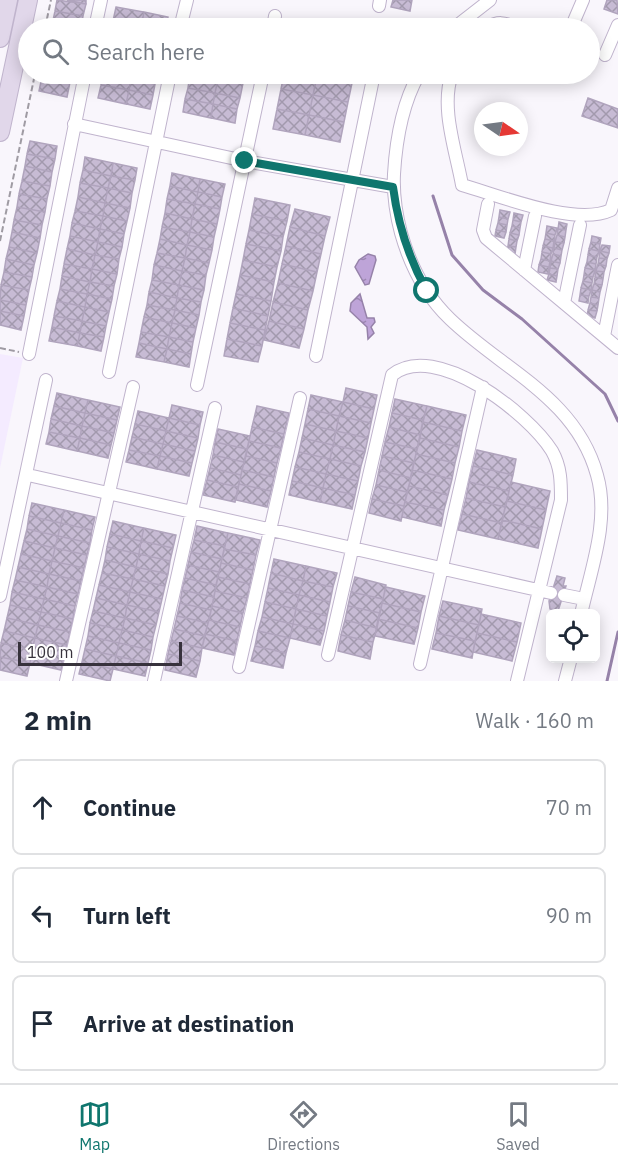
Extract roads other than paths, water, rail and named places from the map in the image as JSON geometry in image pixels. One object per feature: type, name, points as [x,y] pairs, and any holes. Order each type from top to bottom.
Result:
[{"type":"main road","points":[[0,38],[7,6],[27,7]]},
{"type":"main road","points":[[0,132],[18,49]]},
{"type":"street","points":[[97,18],[101,0]]},
{"type":"street","points":[[182,18],[187,0]]},
{"type":"street","points":[[467,18],[490,0]]},
{"type":"street","points":[[576,18],[583,0]]},
{"type":"street","points":[[605,54],[618,25]]},
{"type":"street","points":[[29,354],[83,84]]},
{"type":"street","points":[[109,372],[168,84]]},
{"type":"street","points":[[197,385],[261,84]]},
{"type":"street","points":[[316,356],[373,84]]},
{"type":"street","points":[[414,84],[407,100],[395,146],[393,187],[396,214],[406,251],[427,291],[463,330],[560,407],[579,431],[597,475],[601,507],[597,549],[582,609]]},
{"type":"street","points":[[449,84],[448,103],[462,185],[554,210],[592,215],[610,210],[618,188]]},
{"type":"street","points":[[74,124],[245,161],[393,187]]},
{"type":"street","points":[[488,204],[483,230],[486,238],[618,348]]},
{"type":"street","points":[[524,270],[535,216]]},
{"type":"street","points":[[564,303],[580,225]]},
{"type":"street","points":[[604,336],[618,265]]},
{"type":"street","points":[[328,655],[392,375],[410,364],[426,365],[451,372],[483,387],[536,431],[552,451],[561,472],[561,500],[517,681]]},
{"type":"street","points":[[0,596],[28,475],[46,380]]},
{"type":"street","points":[[66,681],[133,387]]},
{"type":"street","points":[[420,664],[483,387]]},
{"type":"street","points":[[238,667],[300,398]]},
{"type":"street","points":[[154,681],[214,408]]},
{"type":"street","points":[[28,475],[192,510],[271,530],[584,600]]},
{"type":"street","points":[[565,681],[570,663]]},
{"type":"water","points":[[368,254],[375,256],[376,260],[369,284],[365,285],[355,267],[359,260]]},
{"type":"water","points":[[360,294],[367,318],[374,318],[375,322],[371,327],[374,333],[368,339],[367,327],[350,311],[351,303]]},
{"type":"waterway","points":[[433,196],[452,255],[483,290],[522,319],[605,394],[618,421]]},
{"type":"waterway","points":[[607,681],[618,632]]}]
